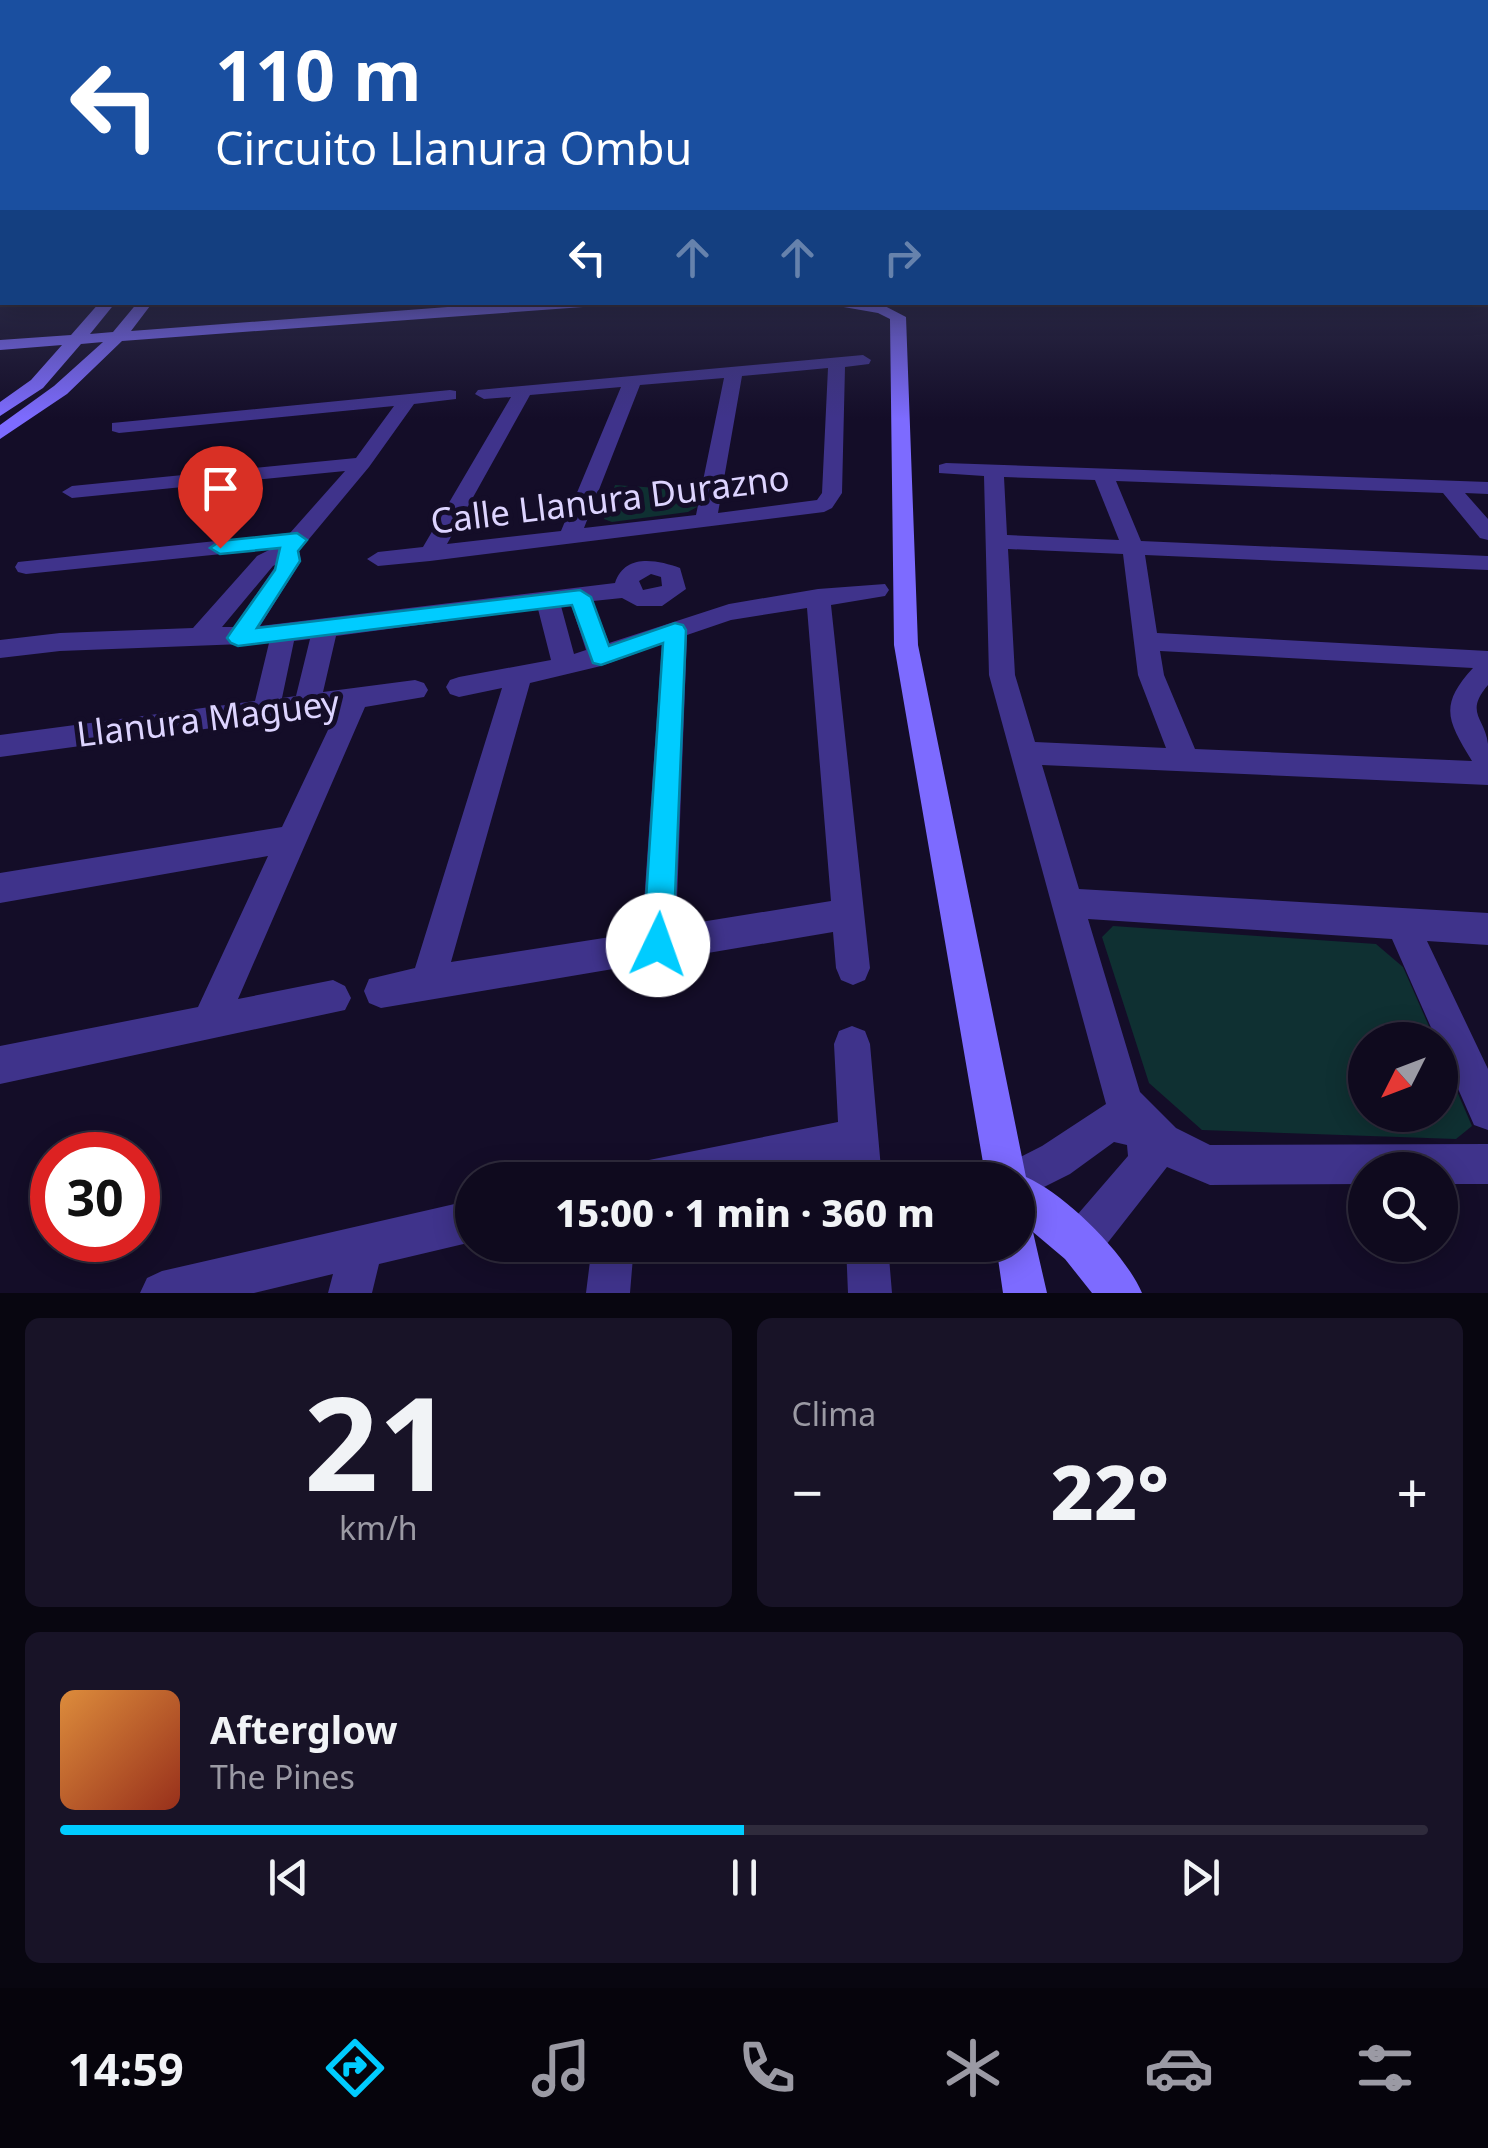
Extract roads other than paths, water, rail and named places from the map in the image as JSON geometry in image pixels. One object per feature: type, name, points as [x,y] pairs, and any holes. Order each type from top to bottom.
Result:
[{"type":"street","points":[[4,408],[54,367],[107,305]]},
{"type":"street","points":[[0,433],[70,386],[144,305]]},
{"type":"street","points":[[0,331],[86,332],[534,305]]},
{"type":"street","points":[[843,305],[891,312],[898,317],[906,644],[1003,1162]]},
{"type":"street","points":[[0,348],[86,332]]},
{"type":"street","points":[[0,348],[38,355],[54,367]]},
{"type":"street","points":[[484,394],[863,360]]},
{"type":"street","name":"Calle Llanura Durazno","points":[[378,559],[805,512],[826,504],[832,492],[837,363]]},
{"type":"street","points":[[705,523],[734,372]]},
{"type":"street","points":[[569,538],[633,380]]},
{"type":"street","points":[[430,554],[524,390]]},
{"type":"street","points":[[119,427],[450,395]]},
{"type":"street","points":[[199,638],[265,562],[293,545],[362,463],[408,400]]},
{"type":"street","points":[[4,408],[38,409]]},
{"type":"street","points":[[72,492],[362,463]]},
{"type":"street","points":[[946,469],[1488,488]]},
{"type":"street","points":[[994,471],[1002,675],[1124,1102],[1145,1130],[1178,1154],[1210,1165],[1488,1164]]},
{"type":"street","points":[[1103,475],[1133,548],[1151,676],[1185,760]]},
{"type":"street","points":[[1448,486],[1488,532]]},
{"type":"street","points":[[640,576],[656,528]]},
{"type":"street","points":[[630,532],[640,576]]},
{"type":"street","points":[[997,542],[1488,564]]},
{"type":"street","points":[[26,566],[293,545]]},
{"type":"street","points":[[238,638],[289,564],[293,545]]},
{"type":"street","points":[[0,649],[78,641],[238,638],[324,630],[580,597],[640,576]]},
{"type":"street","points":[[460,687],[566,667],[729,612],[877,590]]},
{"type":"street","points":[[580,597],[601,657]]},
{"type":"street","points":[[818,597],[853,968]]},
{"type":"street","points":[[548,602],[566,667]]},
{"type":"street","points":[[308,706],[324,630]]},
{"type":"street","points":[[658,945],[675,630]]},
{"type":"street","points":[[266,711],[283,634]]},
{"type":"street","points":[[1145,641],[1488,660]]},
{"type":"street","points":[[1488,668],[1466,693],[1462,720],[1488,763]]},
{"type":"street","points":[[428,983],[519,677]]},
{"type":"street","name":"Llanura Maguey","points":[[0,746],[415,690]]},
{"type":"street","points":[[209,1023],[355,700]]},
{"type":"street","points":[[1024,753],[1488,773]]},
{"type":"street","points":[[0,888],[292,838]]},
{"type":"street","points":[[1066,903],[1488,929]]},
{"type":"street","points":[[381,991],[848,914]]},
{"type":"street","points":[[1402,924],[1488,1111]]},
{"type":"street","points":[[0,1065],[334,998]]},
{"type":"street","points":[[852,1044],[861,1162]]},
{"type":"street","points":[[1035,1171],[1110,1122],[1145,1130]]},
{"type":"street","points":[[1080,1244],[1149,1162],[1145,1130]]},
{"type":"street","points":[[739,1162],[859,1138]]},
{"type":"street","points":[[1035,1208],[1080,1244],[1120,1293]]},
{"type":"street","points":[[162,1293],[455,1225]]},
{"type":"street","points":[[350,1293],[361,1248]]},
{"type":"street","points":[[608,1293],[611,1262]]},
{"type":"street","points":[[868,1262],[870,1293]]},
{"type":"street","points":[[1020,1262],[1025,1293]]}]
